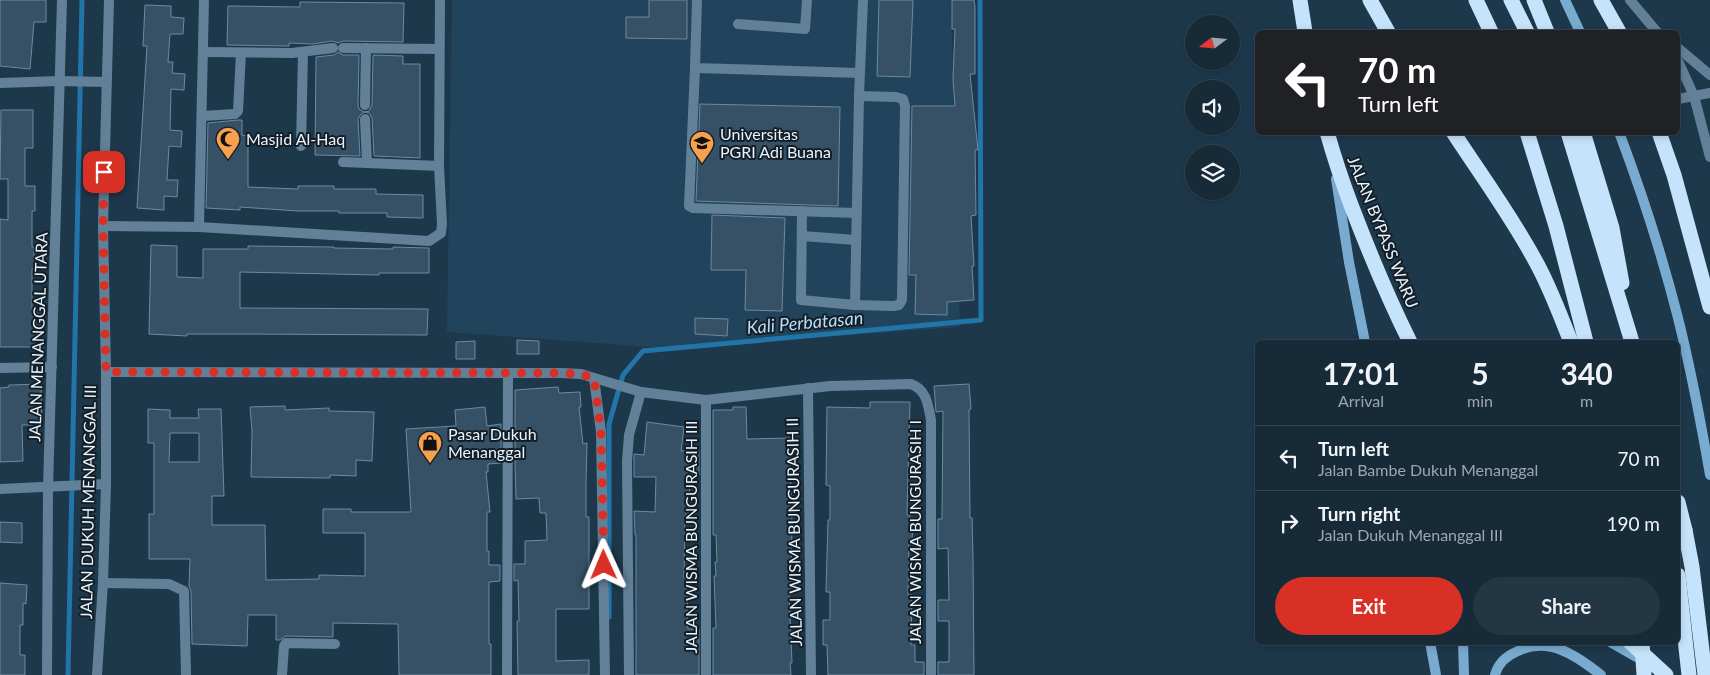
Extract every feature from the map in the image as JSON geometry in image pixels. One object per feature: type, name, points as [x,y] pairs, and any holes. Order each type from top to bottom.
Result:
[{"type":"highway","points":[[1300,0],[1305,30]]},
{"type":"highway","points":[[1370,0],[1387,30]]},
{"type":"highway","points":[[1476,0],[1491,30]]},
{"type":"highway","points":[[1510,0],[1526,30]]},
{"type":"highway","points":[[1534,0],[1546,30]]},
{"type":"highway","points":[[1601,0],[1618,30]]},
{"type":"highway","name":"JALAN BYPASS WARU","points":[[1328,135],[1333,156],[1367,247],[1409,340]]},
{"type":"highway","points":[[1455,135],[1517,229],[1536,262],[1550,290],[1570,340]]},
{"type":"highway","points":[[1528,135],[1556,226],[1585,340]]},
{"type":"highway","points":[[1569,135],[1631,338]]},
{"type":"highway","points":[[1584,135],[1612,228],[1631,338]]},
{"type":"highway","points":[[1660,135],[1674,175],[1710,307]]},
{"type":"highway","points":[[1680,510],[1692,567],[1705,675]]},
{"type":"highway","points":[[1680,593],[1689,675]]},
{"type":"highway","points":[[1680,632],[1688,637],[1710,640]]},
{"type":"highway","points":[[1633,645],[1663,673]]},
{"type":"highway","points":[[1642,645],[1644,675]]},
{"type":"street","name":"JALAN MENANGGAL UTARA","points":[[47,675],[52,487],[52,366],[62,0]]},
{"type":"street","name":"JALAN DUKUH MENANGGAL III","points":[[97,675],[103,583],[106,372],[103,226],[110,0]]},
{"type":"street","points":[[198,227],[204,0]]},
{"type":"street","points":[[103,226],[198,227],[429,242],[440,233],[442,224],[438,166],[440,0]]},
{"type":"street","points":[[697,0],[689,206],[693,208],[856,213]]},
{"type":"street","points":[[738,24],[805,29],[808,0]]},
{"type":"street","points":[[855,305],[863,0]]},
{"type":"street","points":[[1565,0],[1579,30]]},
{"type":"street","points":[[1630,0],[1656,30]]},
{"type":"street","points":[[203,52],[303,52],[338,48],[439,49]]},
{"type":"street","points":[[365,105],[366,48]]},
{"type":"street","points":[[1680,50],[1710,75]]},
{"type":"street","points":[[301,146],[303,52]]},
{"type":"street","points":[[202,116],[234,114],[238,111],[241,53]]},
{"type":"street","points":[[1680,65],[1694,96],[1710,157]]},
{"type":"street","points":[[695,68],[860,74]]},
{"type":"street","points":[[0,83],[106,82]]},
{"type":"street","points":[[1680,99],[1710,93]]},
{"type":"street","points":[[802,211],[801,300],[855,305],[899,305],[902,300],[905,106],[903,99],[896,97],[859,96]]},
{"type":"street","points":[[365,120],[367,164]]},
{"type":"street","points":[[1706,140],[1710,128]]},
{"type":"street","points":[[1620,135],[1650,219],[1678,318],[1698,407],[1710,475]]},
{"type":"street","points":[[1333,156],[1348,254],[1365,340]]},
{"type":"street","points":[[343,162],[438,166]]},
{"type":"street","points":[[802,236],[856,240]]},
{"type":"street","points":[[0,368],[52,366]]},
{"type":"street","points":[[106,372],[562,373],[580,374],[635,390],[706,400],[808,388]]},
{"type":"street","points":[[507,675],[508,373]]},
{"type":"street","points":[[596,378],[601,432],[605,675]]},
{"type":"street","name":"JALAN WISMA BUNGURASIH I","points":[[808,388],[911,384],[917,386],[927,399],[931,420],[931,675]]},
{"type":"street","name":"JALAN WISMA BUNGURASIH II","points":[[808,388],[811,675]]},
{"type":"street","points":[[629,675],[627,461],[635,390]]},
{"type":"street","name":"JALAN WISMA BUNGURASIH III","points":[[706,400],[706,675]]},
{"type":"street","points":[[0,489],[103,484]]},
{"type":"street","points":[[103,583],[169,584],[184,592],[186,675]]},
{"type":"street","points":[[282,675],[284,646],[286,643],[335,644]]},
{"type":"street","points":[[1431,645],[1436,675]]},
{"type":"street","points":[[1463,645],[1464,675]]},
{"type":"street","points":[[1495,675],[1502,661],[1524,648],[1537,645],[1551,646],[1581,659],[1601,675]]},
{"type":"street","points":[[1615,645],[1663,673]]},
{"type":"shaded area","name":"Universitas PGRI Adi Buana","points":[[452,0],[951,0],[960,327],[665,348],[447,332]]},
{"type":"building","points":[[0,0],[46,0],[46,22],[34,22],[30,69],[0,66]]},
{"type":"building","points":[[649,0],[687,0],[687,39],[626,38],[626,17],[649,17]]},
{"type":"building","points":[[879,0],[913,0],[910,77],[877,76]]},
{"type":"building","points":[[952,0],[974,0],[975,7],[975,74],[970,74],[978,150],[975,150],[976,215],[971,216],[974,300],[947,302],[947,315],[915,314],[916,275],[909,275],[912,106],[955,106],[953,79],[955,29],[952,29]]},
{"type":"building","points":[[300,2],[404,3],[403,42],[343,41],[338,43],[332,41],[313,44],[289,43],[289,46],[227,45],[228,6],[300,7]]},
{"type":"building","points":[[145,5],[171,6],[171,17],[184,18],[183,34],[170,34],[168,62],[173,62],[172,73],[185,74],[184,90],[171,89],[170,130],[182,131],[181,147],[169,146],[167,180],[178,180],[177,197],[164,196],[164,210],[137,208],[147,46],[143,46]]},
{"type":"building","points":[[338,52],[343,55],[359,55],[358,105],[359,109],[364,112],[369,111],[372,105],[373,55],[403,56],[403,64],[420,64],[420,158],[374,156],[372,118],[369,113],[365,112],[358,119],[360,156],[315,155],[316,57],[334,55]]},
{"type":"building","points":[[700,104],[840,107],[838,206],[696,201]]},
{"type":"building","points":[[1,110],[33,110],[33,148],[25,148],[25,186],[35,186],[35,211],[32,211],[34,269],[32,269],[32,309],[41,309],[40,347],[0,347],[0,219],[8,220],[8,179],[0,179]]},
{"type":"building","points":[[242,120],[242,135],[248,136],[248,187],[298,189],[298,186],[334,186],[334,189],[376,189],[376,194],[423,195],[423,218],[387,217],[387,213],[339,213],[339,211],[298,211],[240,207],[240,210],[206,208],[208,123]]},
{"type":"building","points":[[712,215],[785,218],[782,311],[745,310],[746,270],[711,270]]},
{"type":"building","points":[[151,245],[177,246],[177,277],[203,278],[203,249],[248,249],[248,246],[429,248],[429,273],[379,273],[379,275],[240,272],[240,308],[428,309],[427,335],[187,334],[187,336],[149,334]]},
{"type":"building","points":[[695,318],[728,319],[727,336],[695,334]]},
{"type":"building","points":[[517,340],[539,341],[539,354],[517,354]]},
{"type":"building","points":[[475,341],[475,359],[456,359],[456,342]]},
{"type":"building","points":[[41,384],[42,425],[22,425],[23,461],[0,462],[0,388],[9,387],[9,385]]},
{"type":"building","points":[[969,384],[971,409],[969,410],[970,518],[972,518],[973,557],[974,675],[938,675],[938,662],[949,662],[949,621],[938,621],[938,600],[949,600],[948,548],[938,549],[938,519],[942,519],[943,411],[936,412],[934,386]]},
{"type":"building","points":[[558,387],[559,393],[580,392],[581,407],[579,407],[583,444],[587,443],[586,517],[589,517],[589,609],[556,609],[556,661],[589,660],[589,675],[518,675],[518,580],[514,581],[514,564],[525,564],[525,541],[547,540],[546,513],[540,513],[539,498],[516,499],[515,390]]},
{"type":"building","points":[[870,402],[910,402],[907,515],[910,515],[910,520],[913,520],[912,543],[909,543],[908,595],[912,595],[911,645],[915,645],[915,662],[924,662],[924,675],[828,675],[827,645],[823,645],[823,620],[830,620],[830,592],[826,592],[828,520],[830,520],[830,486],[826,485],[827,407],[870,408]]},
{"type":"building","points":[[285,406],[285,410],[329,408],[329,411],[374,412],[372,461],[356,460],[356,476],[330,475],[330,478],[251,477],[252,431],[250,407]]},
{"type":"building","points":[[485,407],[487,426],[501,424],[501,463],[488,464],[488,472],[486,472],[490,512],[487,512],[489,565],[500,565],[500,581],[489,582],[491,675],[399,675],[398,624],[333,623],[333,637],[286,636],[276,640],[276,615],[248,615],[247,646],[192,644],[191,591],[189,586],[190,559],[149,559],[149,514],[154,514],[154,443],[148,443],[148,409],[170,410],[170,418],[199,418],[198,409],[221,409],[224,496],[212,496],[212,525],[265,525],[266,580],[319,579],[319,575],[365,576],[365,533],[323,533],[323,509],[351,509],[351,512],[411,512],[406,429],[456,426],[455,410]],"holes":[[[170,433],[199,433],[199,462],[169,462]]]},
{"type":"building","points":[[733,407],[746,407],[747,439],[791,438],[792,518],[791,592],[789,592],[791,675],[713,675],[713,628],[716,628],[714,576],[716,576],[715,562],[717,562],[716,535],[713,535],[713,410],[733,410]]},
{"type":"building","points":[[647,422],[684,427],[681,451],[699,451],[699,475],[690,475],[689,515],[685,515],[684,578],[688,578],[687,626],[688,629],[699,629],[699,675],[636,675],[636,535],[634,511],[655,512],[656,477],[634,477],[634,454],[644,455]]},
{"type":"building","points":[[0,522],[22,523],[22,543],[0,542]]},
{"type":"building","points":[[0,583],[27,585],[26,604],[23,603],[23,625],[20,625],[20,655],[25,655],[25,675],[0,675]]},
{"type":"waterway","points":[[68,675],[82,0]]},
{"type":"waterway","name":"Kali Perbatasan","points":[[609,617],[609,424],[623,375],[643,351],[981,320],[980,0]]},
{"type":"place","name":"Masjid Al-Haq","points":[[228,160]]},
{"type":"place","name":"Universitas PGRI Adi Buana","points":[[702,164]]},
{"type":"place","name":"Pasar Dukuh Menanggal","points":[[430,464]]},
{"type":"route","points":[[104,172],[103,226],[106,372],[562,373],[580,374],[594,378],[601,432],[604,565]]}]
